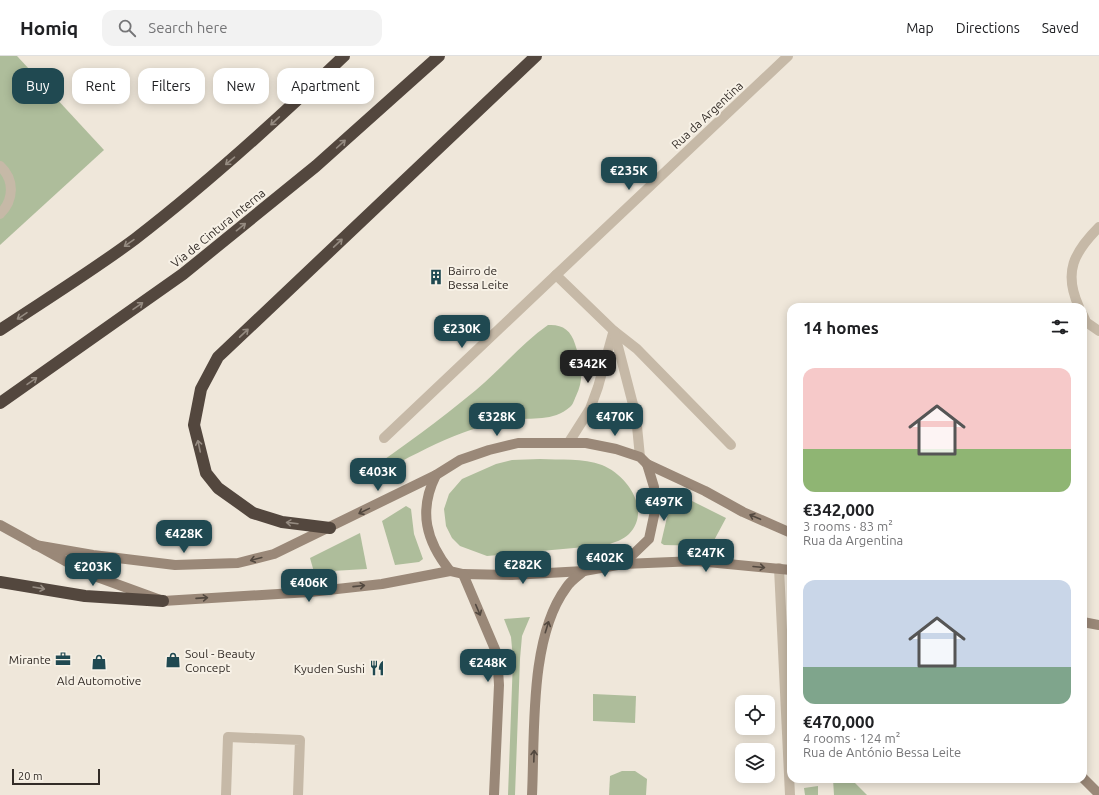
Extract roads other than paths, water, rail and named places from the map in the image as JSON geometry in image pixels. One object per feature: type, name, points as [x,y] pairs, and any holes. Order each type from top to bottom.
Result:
[{"type":"highway","points":[[0,330],[134,240],[260,136],[344,56]]},
{"type":"highway","name":"Via de Cintura Interna","points":[[0,403],[183,274],[316,166],[439,56]]},
{"type":"highway","points":[[330,528],[282,522],[253,513],[218,488],[206,473],[194,425],[201,389],[218,357],[536,56]]},
{"type":"highway","points":[[0,582],[85,596],[163,601]]},
{"type":"main road","points":[[36,545],[93,555],[175,565],[238,564],[274,554],[330,528],[436,475],[460,460],[489,450],[518,443],[570,442],[616,449],[643,460],[743,512],[787,530]]},
{"type":"main road","points":[[622,564],[649,539],[655,511],[654,487],[643,460]]},
{"type":"main road","points":[[436,475],[428,491],[425,509],[430,539],[450,571]]},
{"type":"main road","points":[[0,525],[89,574],[163,601],[326,590],[382,584],[450,571],[463,574],[512,575],[584,571],[622,564],[697,560],[787,569]]},
{"type":"main road","points":[[532,795],[538,668],[542,644],[553,610],[566,587],[584,571]]},
{"type":"main road","points":[[463,574],[497,654],[499,685],[494,795]]},
{"type":"main road","points":[[1087,623],[1099,626]]},
{"type":"main road","points":[[1087,782],[1099,794]]},
{"type":"street","name":"Rua da Argentina","points":[[384,438],[788,56]]},
{"type":"street","points":[[0,166],[10,180],[11,190],[8,204],[0,214]]},
{"type":"street","points":[[1078,303],[1071,276],[1075,256],[1081,245],[1099,227]]},
{"type":"street","points":[[556,275],[614,331],[637,349],[731,445]]},
{"type":"street","points":[[1087,323],[1099,331]]},
{"type":"street","points":[[570,442],[590,409],[614,331]]},
{"type":"street","points":[[614,331],[636,416],[643,460]]},
{"type":"street","points":[[779,568],[787,733]]},
{"type":"street","points":[[226,795],[228,737],[300,740],[298,795]]},
{"type":"street","points":[[789,783],[790,795]]},
{"type":"place","name":"Bairro de Bessa Leite","points":[[436,277]]},
{"type":"place","name":"Mirante","points":[[63,659]]},
{"type":"place","name":"Soul - Beauty Concept","points":[[173,660]]},
{"type":"place","name":"Ald Automotive","points":[[99,662]]},
{"type":"place","name":"Kyuden Sushi","points":[[377,668]]}]
